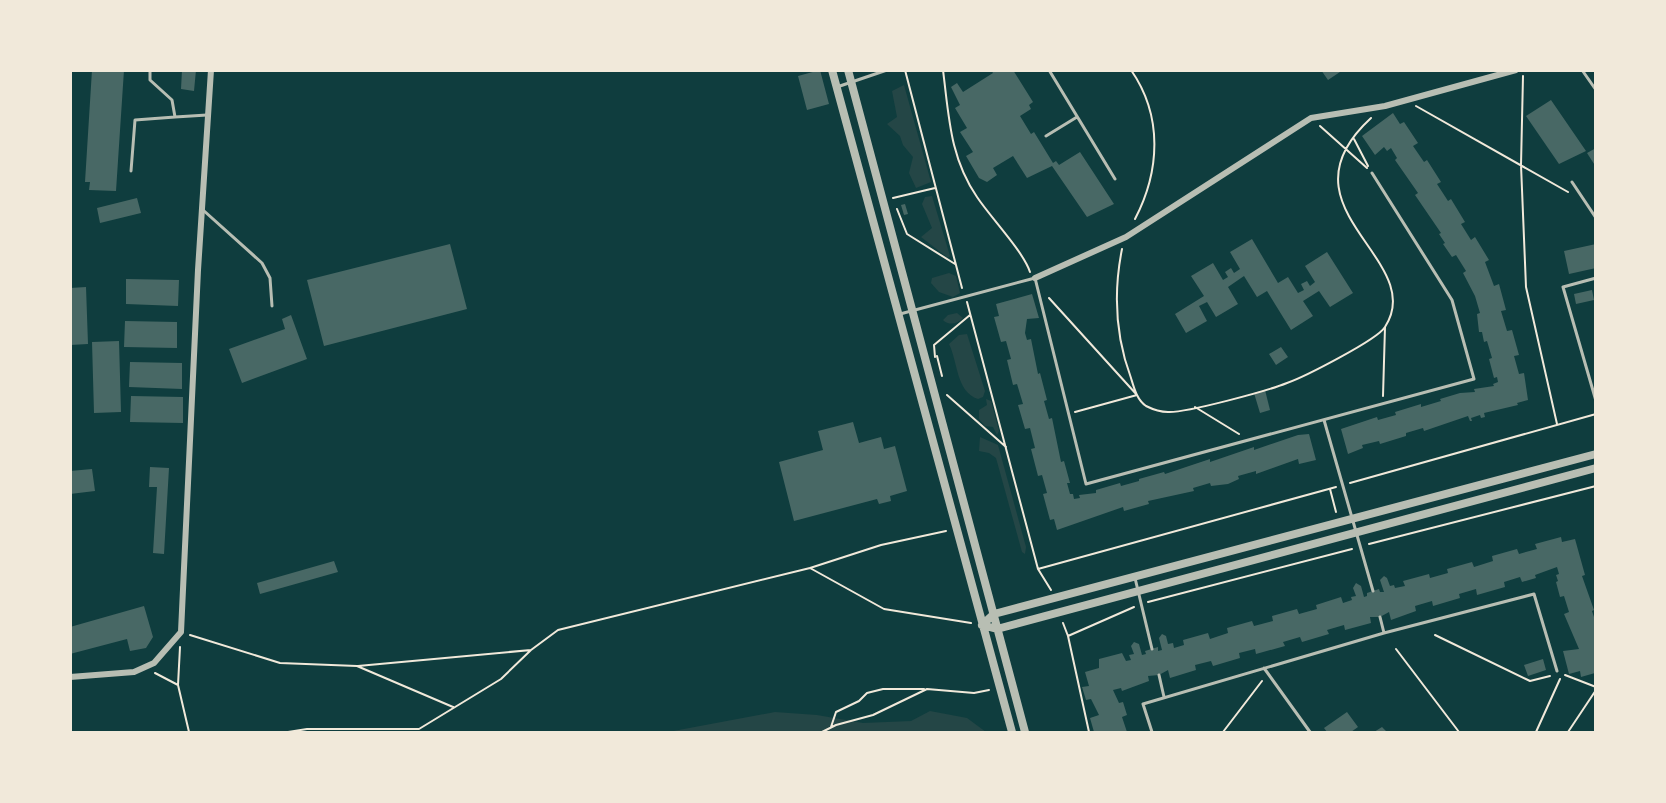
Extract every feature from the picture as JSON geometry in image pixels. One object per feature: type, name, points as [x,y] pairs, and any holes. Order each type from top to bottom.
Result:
[{"type":"street","points":[[70,677],[134,672],[144,668],[154,663],[181,632],[202,209],[212,70]]},
{"type":"street","points":[[832,70],[1012,732]]},
{"type":"street","points":[[848,70],[1025,732]]},
{"type":"street","points":[[1033,279],[1126,237],[1311,118],[1385,106],[1515,70]]},
{"type":"street","points":[[982,625],[994,614],[1596,454]]},
{"type":"street","points":[[982,625],[997,629],[1596,468]]},
{"type":"lane","points":[[150,70],[150,80],[172,100],[175,117]]},
{"type":"lane","points":[[837,87],[887,70]]},
{"type":"lane","points":[[1049,70],[1115,179]]},
{"type":"lane","points":[[1582,70],[1596,90]]},
{"type":"lane","points":[[131,171],[135,120],[209,115]]},
{"type":"lane","points":[[1046,136],[1077,117]]},
{"type":"lane","points":[[898,315],[1033,279],[1039,287],[1086,484],[1474,379],[1452,300],[1372,173]]},
{"type":"lane","points":[[1572,182],[1596,218]]},
{"type":"lane","points":[[202,209],[262,263],[270,278],[272,306]]},
{"type":"lane","points":[[1596,278],[1563,286],[1596,401]]},
{"type":"lane","points":[[1324,420],[1372,591]]},
{"type":"lane","points":[[1134,577],[1152,649]]},
{"type":"lane","points":[[1152,732],[1143,704],[1384,633],[1534,594],[1557,671]]},
{"type":"lane","points":[[1380,617],[1384,633]]},
{"type":"lane","points":[[1264,668],[1310,732]]},
{"type":"lane","points":[[1159,675],[1164,697]]},
{"type":"path","points":[[905,70],[1038,569],[1596,414]]},
{"type":"path","points":[[943,70],[954,153],[960,168],[976,196],[1033,279]]},
{"type":"path","points":[[1131,70],[1150,105],[1154,167],[1143,205],[1126,237],[1118,271],[1115,305],[1118,336],[1137,395]]},
{"type":"path","points":[[1523,70],[1521,165],[1526,287],[1557,425]]},
{"type":"path","points":[[1406,100],[1584,201]]},
{"type":"path","points":[[1383,404],[1385,327],[1394,305],[1392,288],[1341,199],[1337,184],[1337,171],[1345,150],[1353,138],[1385,106]]},
{"type":"path","points":[[1311,118],[1372,173]]},
{"type":"path","points":[[1353,138],[1372,173]]},
{"type":"path","points":[[935,188],[893,198],[907,234],[955,264]]},
{"type":"path","points":[[1039,287],[1144,405],[1157,411],[1168,412],[1194,407],[1287,383],[1371,339],[1385,327]]},
{"type":"path","points":[[967,304],[978,300]]},
{"type":"path","points":[[937,356],[946,395],[1006,447]]},
{"type":"path","points":[[1069,413],[1137,395]]},
{"type":"path","points":[[1194,407],[1249,440]]},
{"type":"path","points":[[1089,732],[1068,636],[1141,604],[1596,486]]},
{"type":"path","points":[[288,732],[307,729],[419,729],[501,680],[531,650],[558,630],[810,568],[881,545],[956,529]]},
{"type":"path","points":[[810,568],[884,609],[982,625]]},
{"type":"path","points":[[189,732],[178,685],[181,632],[280,663],[357,666],[531,650]]},
{"type":"path","points":[[1435,635],[1530,681],[1562,674],[1596,688],[1568,732]]},
{"type":"path","points":[[1396,648],[1459,732]]},
{"type":"path","points":[[357,666],[453,707]]},
{"type":"path","points":[[144,668],[178,685]]},
{"type":"path","points":[[1536,732],[1562,674]]},
{"type":"path","points":[[1223,732],[1262,681]]},
{"type":"path","points":[[831,727],[836,712],[859,701],[867,693],[883,688],[974,693],[1000,689]]},
{"type":"path","points":[[822,732],[831,727],[873,715],[927,689]]},
{"type":"shaded area","points":[[904,85],[931,182],[916,188],[909,173],[913,157],[903,145],[900,136],[887,124],[897,117],[892,91]]},
{"type":"shaded area","points":[[932,196],[950,256],[948,258],[921,237],[932,228],[922,204],[925,197]]},
{"type":"shaded area","points":[[949,273],[956,276],[960,293],[953,297],[939,292],[931,283],[932,278]]},
{"type":"shaded area","points":[[957,313],[963,318],[959,322],[951,324],[943,320],[948,315]]},
{"type":"shaded area","points":[[967,334],[985,391],[983,397],[978,399],[965,390],[949,344],[959,335]]},
{"type":"shaded area","points":[[986,399],[991,401],[999,431],[997,435],[993,427],[985,426],[979,419],[979,410],[987,405]]},
{"type":"shaded area","points":[[980,437],[998,445],[1026,547],[1025,554],[1022,552],[996,458],[989,453],[979,451]]},
{"type":"shaded area","points":[[930,711],[967,718],[986,732],[668,732],[775,712],[817,715],[863,723],[911,721]]},
{"type":"building","points":[[92,70],[124,70],[116,191],[89,190],[90,182],[85,182]]},
{"type":"building","points":[[182,70],[196,70],[194,91],[181,89]]},
{"type":"building","points":[[820,70],[829,104],[807,110],[798,76]]},
{"type":"building","points":[[991,70],[1013,70],[1033,102],[1029,105],[1031,109],[1020,116],[1031,134],[1034,132],[1053,163],[1056,161],[1059,165],[1080,152],[1114,204],[1087,217],[1052,166],[1027,178],[1013,156],[993,168],[997,175],[987,182],[979,178],[966,156],[973,152],[960,132],[967,128],[955,108],[960,105],[951,87],[957,83],[963,92],[993,73]]},
{"type":"building","points":[[1321,70],[1343,70],[1328,80]]},
{"type":"building","points":[[1551,100],[1586,151],[1559,164],[1526,116]]},
{"type":"building","points":[[1393,113],[1400,124],[1404,122],[1418,143],[1413,146],[1424,162],[1427,160],[1441,182],[1437,184],[1448,201],[1451,199],[1465,222],[1461,224],[1471,240],[1475,237],[1489,260],[1485,262],[1494,286],[1499,284],[1506,310],[1501,311],[1507,331],[1512,330],[1519,355],[1514,356],[1519,374],[1524,373],[1528,400],[1517,403],[1518,405],[1484,413],[1485,417],[1481,418],[1480,415],[1471,418],[1472,421],[1468,416],[1424,431],[1423,428],[1406,433],[1406,436],[1380,444],[1379,441],[1362,445],[1363,448],[1348,454],[1341,429],[1377,417],[1378,420],[1396,415],[1395,412],[1421,404],[1421,407],[1460,393],[1475,392],[1474,389],[1494,386],[1493,384],[1498,382],[1497,377],[1494,378],[1487,341],[1484,342],[1482,332],[1479,332],[1477,314],[1480,313],[1475,296],[1463,273],[1466,271],[1456,255],[1452,257],[1443,244],[1445,243],[1439,234],[1441,233],[1415,195],[1418,193],[1395,160],[1397,158],[1391,148],[1387,151],[1384,147],[1375,155],[1362,136]]},
{"type":"building","points":[[1596,148],[1596,167],[1587,153]]},
{"type":"building","points":[[137,198],[141,213],[100,223],[97,208]]},
{"type":"building","points":[[905,204],[908,214],[904,215],[901,205]]},
{"type":"building","points":[[1252,239],[1278,283],[1288,277],[1298,293],[1304,290],[1301,284],[1307,281],[1310,286],[1315,282],[1305,266],[1327,252],[1353,293],[1330,307],[1319,291],[1303,301],[1313,316],[1291,330],[1267,291],[1257,297],[1244,276],[1228,287],[1238,304],[1216,317],[1207,302],[1199,306],[1207,321],[1186,333],[1175,314],[1204,296],[1191,276],[1213,263],[1223,280],[1228,277],[1225,272],[1231,268],[1234,273],[1240,269],[1230,252]]},
{"type":"building","points":[[450,244],[467,309],[324,346],[307,280]]},
{"type":"building","points":[[1596,244],[1596,268],[1569,274],[1564,251]]},
{"type":"building","points":[[126,279],[179,280],[178,306],[126,304]]},
{"type":"building","points":[[86,287],[88,344],[70,345],[70,288]]},
{"type":"building","points":[[1592,290],[1594,300],[1576,304],[1574,294]]},
{"type":"building","points":[[1032,294],[1039,318],[1027,319],[1025,333],[1027,340],[1031,339],[1038,374],[1040,373],[1047,400],[1044,401],[1049,419],[1052,418],[1061,462],[1064,461],[1070,483],[1067,483],[1074,499],[1080,498],[1079,495],[1096,493],[1096,490],[1120,483],[1121,486],[1210,459],[1210,462],[1298,435],[1309,434],[1316,460],[1299,464],[1298,459],[1256,474],[1256,471],[1238,476],[1239,479],[1228,484],[1211,486],[1210,483],[1193,488],[1194,491],[1148,501],[1149,504],[1124,511],[1123,507],[1057,530],[1054,519],[1050,520],[1043,494],[1047,493],[1042,475],[1038,476],[1031,449],[1035,448],[1030,428],[1025,429],[1018,405],[1023,404],[1017,384],[1013,385],[1007,360],[1011,359],[1006,341],[1001,342],[994,317],[999,316],[996,304]]},
{"type":"building","points":[[291,315],[307,359],[242,383],[229,349],[285,329],[282,319]]},
{"type":"building","points":[[125,321],[177,322],[177,348],[124,347]]},
{"type":"building","points":[[119,341],[121,412],[94,413],[92,342]]},
{"type":"building","points":[[1281,347],[1288,357],[1276,365],[1269,354]]},
{"type":"building","points":[[130,362],[182,363],[182,389],[129,387]]},
{"type":"building","points":[[1265,390],[1270,410],[1260,413],[1254,393]]},
{"type":"building","points":[[131,396],[183,397],[183,423],[130,422]]},
{"type":"building","points":[[853,422],[859,443],[881,437],[884,449],[895,446],[907,491],[890,496],[891,501],[879,504],[877,499],[794,521],[779,462],[823,450],[818,431]]},
{"type":"building","points":[[150,467],[169,468],[164,554],[153,553],[157,487],[149,487]]},
{"type":"building","points":[[92,469],[95,491],[70,494],[70,471]]},
{"type":"building","points":[[1561,537],[1562,542],[1575,539],[1585,575],[1582,576],[1594,610],[1592,611],[1596,623],[1595,673],[1581,677],[1580,671],[1569,674],[1563,651],[1579,649],[1564,614],[1569,612],[1564,596],[1560,597],[1556,582],[1558,581],[1556,575],[1559,574],[1557,567],[1535,575],[1536,578],[1522,582],[1520,577],[1504,582],[1505,587],[1477,595],[1476,589],[1459,594],[1460,598],[1433,606],[1432,601],[1415,606],[1416,611],[1391,620],[1389,612],[1380,617],[1370,617],[1371,623],[1345,630],[1344,625],[1327,630],[1329,634],[1302,642],[1300,637],[1283,642],[1285,646],[1256,654],[1255,649],[1239,653],[1240,658],[1213,666],[1211,661],[1195,665],[1196,670],[1170,678],[1168,670],[1159,675],[1148,676],[1149,681],[1122,691],[1121,688],[1113,690],[1119,703],[1123,702],[1127,715],[1122,717],[1127,732],[1094,732],[1090,718],[1099,715],[1091,699],[1086,700],[1082,687],[1089,686],[1085,672],[1099,668],[1099,659],[1122,653],[1126,661],[1131,660],[1129,655],[1134,654],[1131,646],[1134,642],[1139,644],[1142,655],[1146,654],[1145,651],[1158,647],[1158,651],[1162,650],[1159,638],[1162,634],[1166,636],[1168,644],[1173,643],[1174,648],[1184,645],[1183,640],[1208,633],[1210,639],[1228,633],[1227,628],[1252,621],[1254,626],[1273,621],[1272,616],[1297,609],[1299,614],[1317,609],[1316,605],[1341,597],[1343,603],[1352,600],[1351,597],[1356,596],[1353,588],[1356,583],[1361,586],[1364,597],[1367,593],[1379,589],[1380,592],[1384,592],[1380,580],[1384,576],[1390,586],[1394,585],[1395,588],[1405,586],[1403,581],[1429,574],[1430,578],[1448,573],[1447,569],[1472,562],[1474,567],[1493,561],[1492,556],[1517,549],[1519,554],[1537,549],[1535,544]]},
{"type":"building","points":[[334,561],[338,572],[260,594],[257,583]]},
{"type":"building","points":[[144,606],[153,637],[146,648],[130,651],[127,639],[70,654],[70,627]]},
{"type":"building","points":[[1543,659],[1546,670],[1528,676],[1524,665]]},
{"type":"building","points":[[1347,712],[1358,727],[1351,732],[1327,732],[1324,728]]},
{"type":"building","points":[[1382,727],[1387,732],[1374,732]]}]
